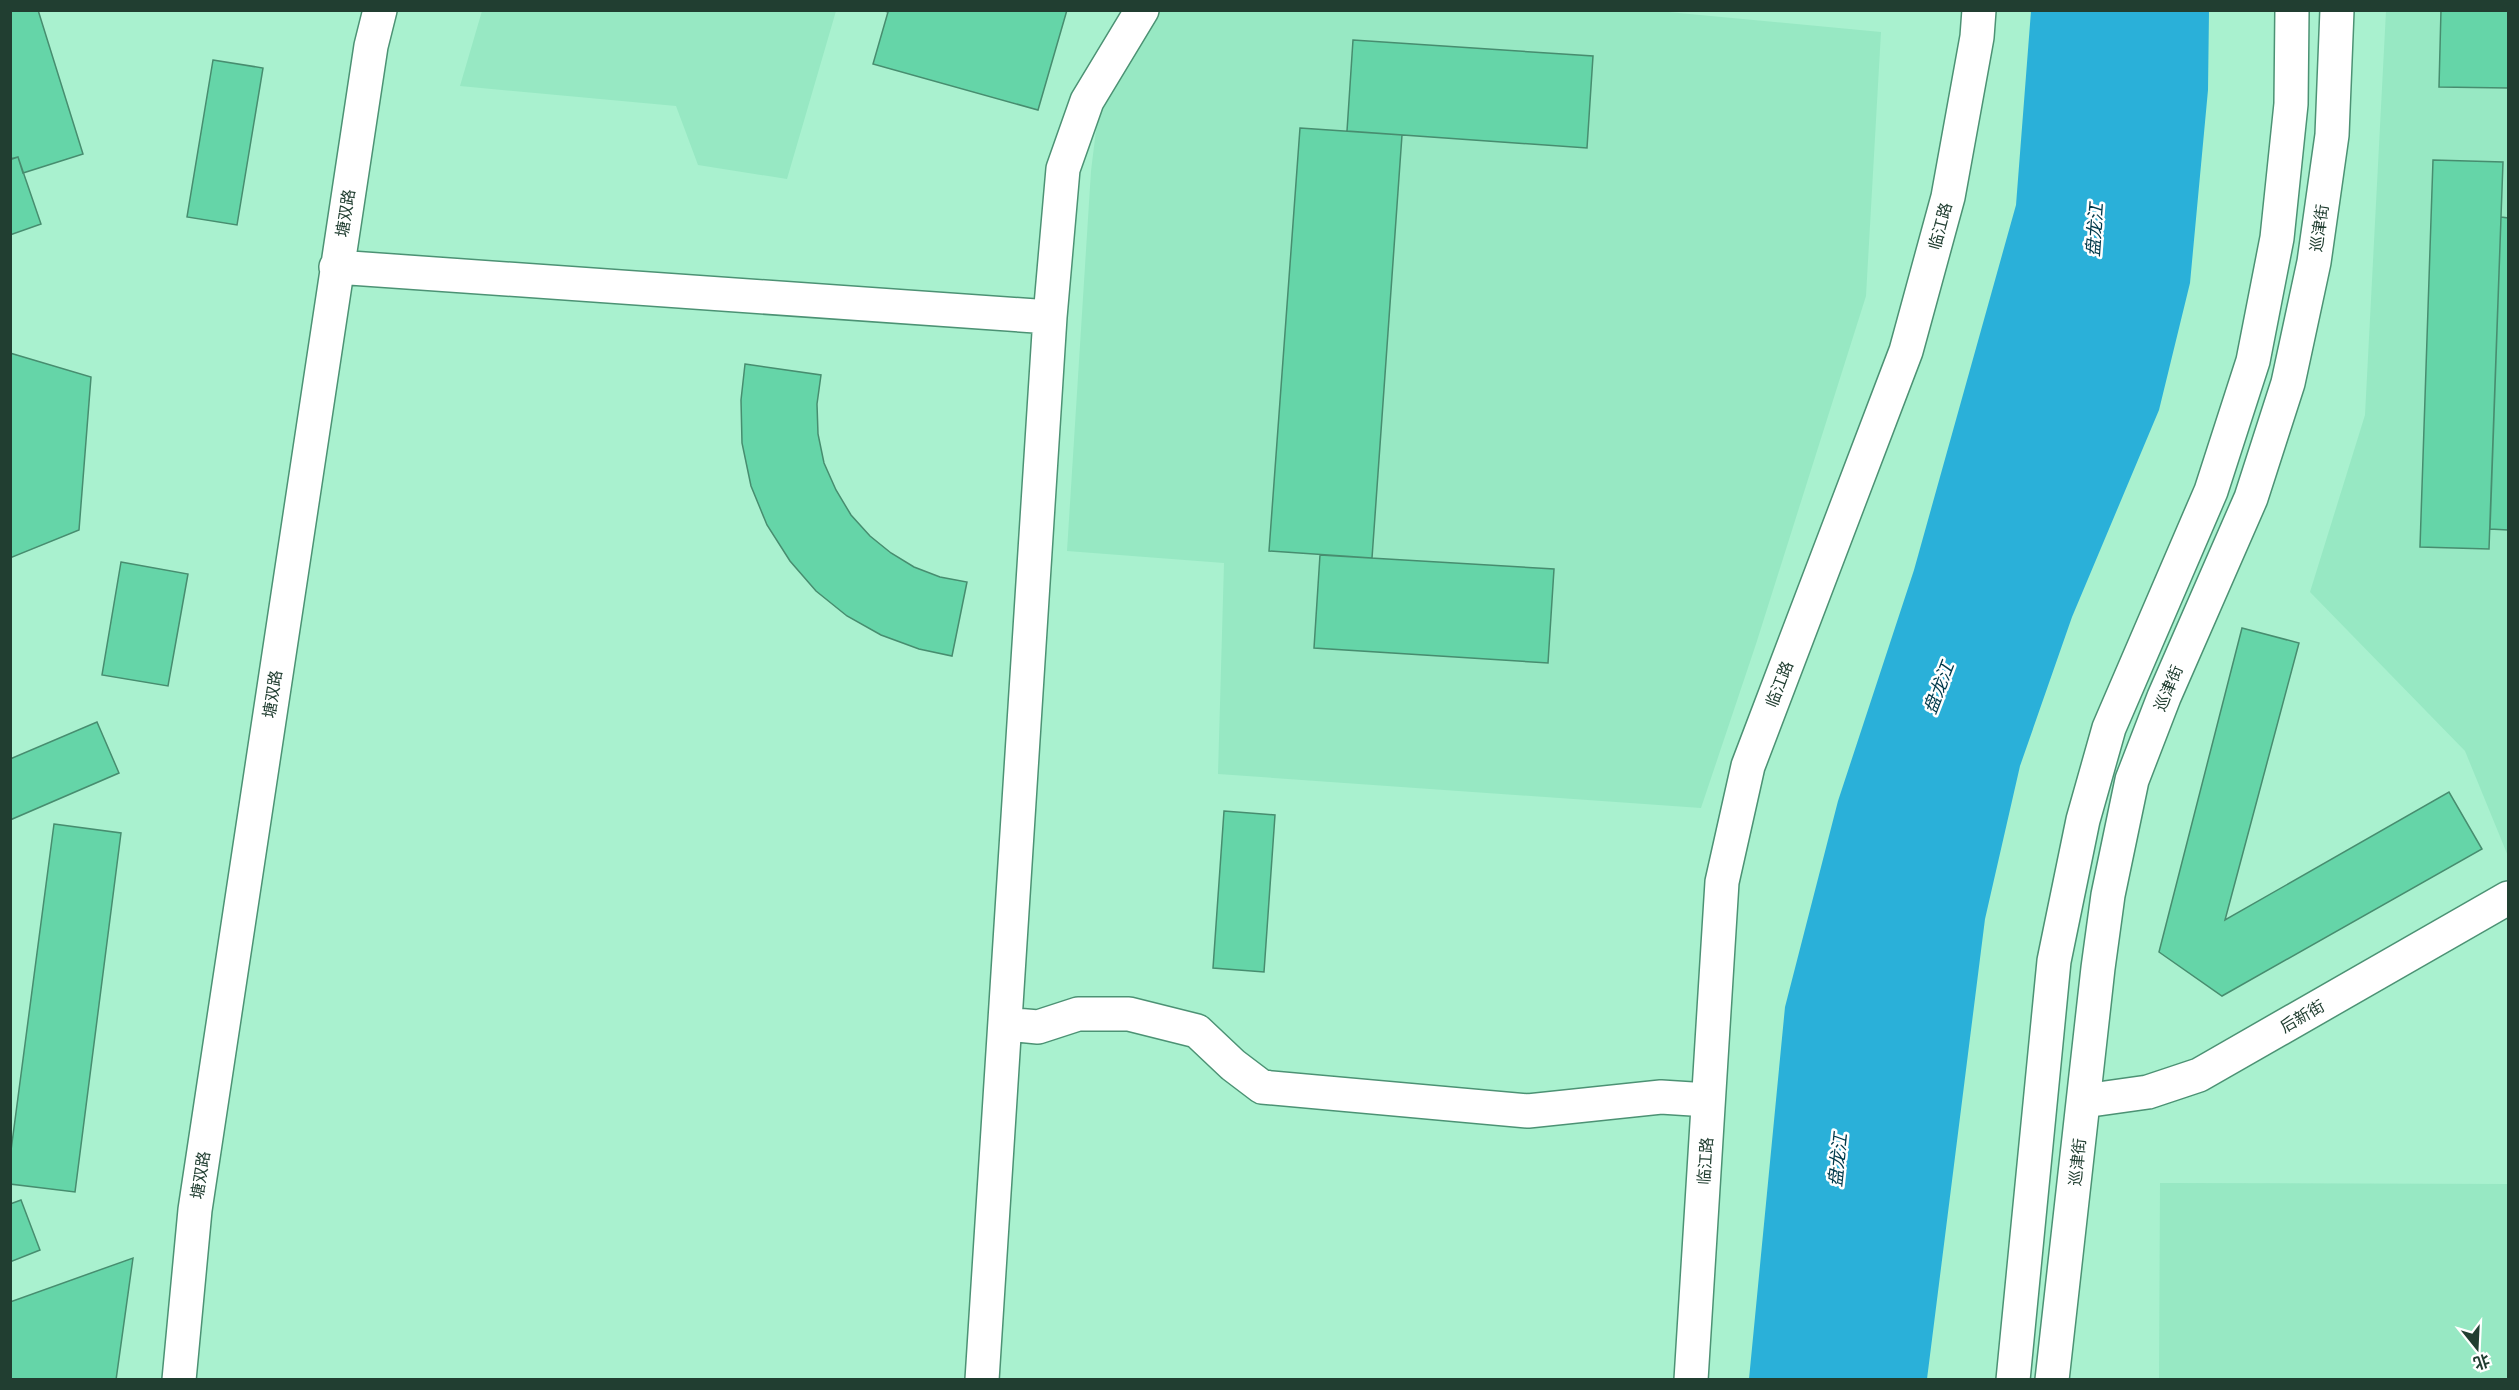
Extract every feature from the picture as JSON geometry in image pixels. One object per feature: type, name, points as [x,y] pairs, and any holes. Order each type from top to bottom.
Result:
[{"type":"street","name":"塘双路","points":[[179,1380],[195,1210],[336,267],[371,45],[380,10]]},
{"type":"street","points":[[982,1380],[1050,318],[1063,169],[1087,101],[1142,10]]},
{"type":"street","name":"临江路","points":[[1691,1380],[1722,882],[1748,766],[1906,351],[1948,197],[1977,37],[1979,10]]},
{"type":"street","points":[[2013,1380],[2054,961],[2083,820],[2109,728],[2211,491],[2253,361],[2277,238],[2291,104],[2292,10]]},
{"type":"street","name":"巡津街","points":[[2052,1380],[2108,895],[2132,780],[2164,697],[2251,498],[2288,383],[2314,262],[2332,135],[2337,10]]},
{"type":"street","points":[[336,267],[1050,318]]},
{"type":"street","name":"后新街","points":[[2084,1101],[2148,1092],[2199,1075],[2508,898]]},
{"type":"street","points":[[1005,1024],[1038,1027],[1078,1014],[1129,1014],[1197,1031],[1233,1065],[1262,1087],[1528,1111],[1661,1097],[1708,1100]]},
{"type":"shaded area","points":[[482,10],[836,11],[787,179],[698,165],[676,106],[460,86]]},
{"type":"shaded area","points":[[1647,10],[1881,32],[1866,296],[1756,644],[1701,808],[1218,774],[1224,563],[1067,551],[1091,171],[1098,114],[1130,55],[1161,11]]},
{"type":"shaded area","points":[[2386,11],[2508,11],[2508,856],[2465,751],[2310,592],[2365,415]]},
{"type":"shaded area","points":[[2160,1183],[2508,1184],[2508,1379],[2159,1379]]},
{"type":"water","name":"盘龙江","points":[[2031,11],[2209,11],[2208,90],[2190,283],[2159,410],[2072,617],[2020,766],[1985,919],[1927,1379],[1749,1379],[1785,1007],[1838,801],[1914,570],[2016,205]]},
{"type":"building","points":[[10,10],[38,10],[83,154],[23,173],[18,157],[12,159],[10,154]]},
{"type":"building","points":[[881,10],[1067,10],[1038,110],[873,64],[888,12]]},
{"type":"building","points":[[2441,10],[2508,10],[2508,88],[2439,87]]},
{"type":"building","points":[[1353,40],[1593,56],[1587,148],[1347,131]]},
{"type":"building","points":[[213,60],[263,68],[237,225],[187,217]]},
{"type":"building","points":[[1300,128],[1402,135],[1372,558],[1269,551]]},
{"type":"building","points":[[18,157],[41,224],[10,235],[10,159]]},
{"type":"building","points":[[2433,160],[2503,162],[2489,549],[2420,547]]},
{"type":"building","points":[[2501,217],[2508,218],[2508,530],[2490,529]]},
{"type":"building","points":[[10,353],[91,377],[79,530],[10,558]]},
{"type":"building","points":[[745,364],[821,375],[817,404],[818,434],[824,463],[851,515],[870,536],[891,553],[914,567],[940,577],[967,582],[952,656],[919,649],[881,635],[847,616],[816,591],[790,561],[767,525],[751,486],[742,443],[741,400]]},
{"type":"building","points":[[1320,555],[1554,569],[1548,663],[1314,648]]},
{"type":"building","points":[[121,562],[188,574],[168,686],[102,675]]},
{"type":"building","points":[[2242,628],[2299,643],[2225,920],[2449,792],[2482,849],[2222,996],[2159,952]]},
{"type":"building","points":[[97,722],[119,773],[10,820],[10,759]]},
{"type":"building","points":[[1224,811],[1275,815],[1264,972],[1213,968]]},
{"type":"building","points":[[54,824],[121,833],[75,1192],[10,1184],[10,1158]]},
{"type":"building","points":[[21,1200],[40,1250],[10,1262],[10,1204]]},
{"type":"building","points":[[133,1258],[116,1380],[10,1380],[10,1302]]}]
